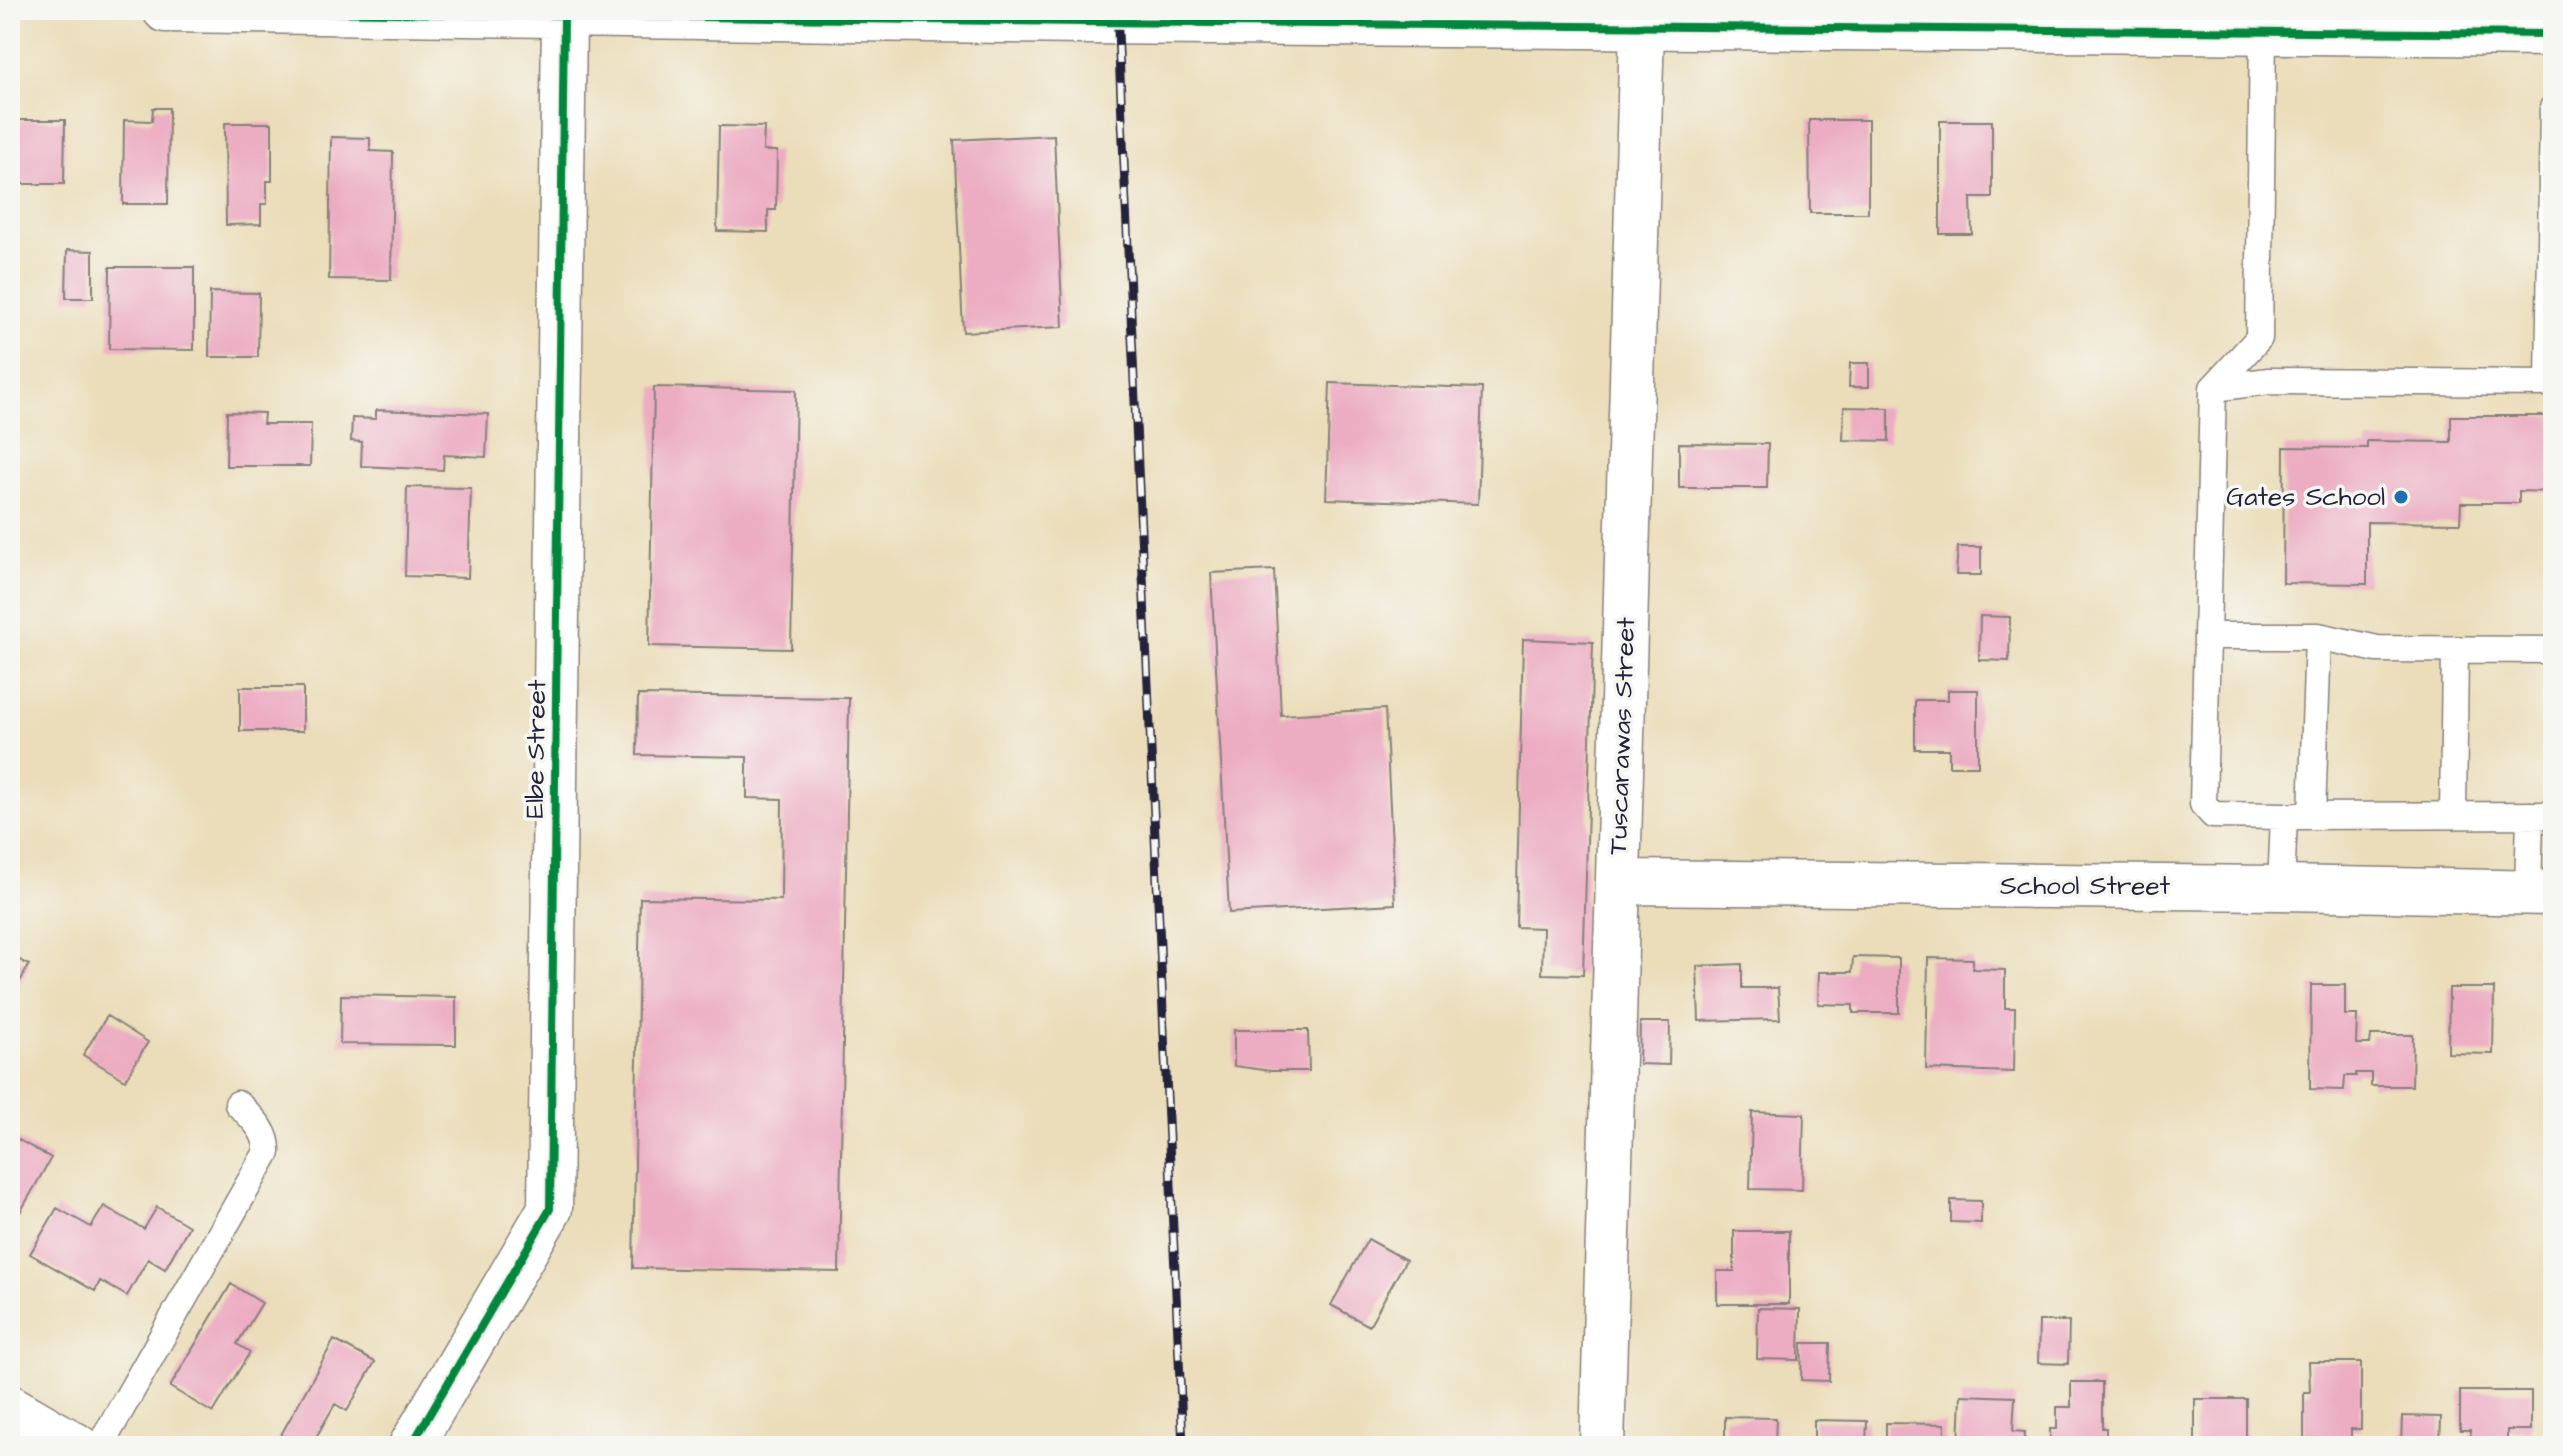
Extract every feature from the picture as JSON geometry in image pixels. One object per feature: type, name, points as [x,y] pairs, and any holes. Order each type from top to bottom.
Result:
[{"type":"street","points":[[165,10],[564,16],[1235,17],[1642,27],[2553,34]]},
{"type":"street","name":"Elbe Street","points":[[411,1446],[550,1209],[564,16]]},
{"type":"street","name":"Tuscarawas Street","points":[[1602,1446],[1642,27]]},
{"type":"street","name":"School Street","points":[[1618,882],[2541,893]]},
{"type":"street","points":[[10,1407],[77,1446]]},
{"type":"lane","points":[[2263,31],[2259,338],[2213,388],[2203,804],[2213,815],[2542,815],[2541,893]]},
{"type":"lane","points":[[2213,388],[2269,381],[2551,383],[2553,108]]},
{"type":"lane","points":[[2207,636],[2318,636],[2377,649],[2553,650]]},
{"type":"lane","points":[[2312,816],[2318,636]]},
{"type":"lane","points":[[2453,815],[2455,650]]},
{"type":"lane","points":[[2281,888],[2284,816]]},
{"type":"lane","points":[[100,1446],[267,1152],[267,1142],[260,1126],[238,1104]]},
{"type":"building","points":[[153,108],[169,108],[168,204],[123,204],[124,120],[152,121]]},
{"type":"building","points":[[15,120],[65,120],[64,184],[14,184]]},
{"type":"building","points":[[1809,120],[1868,120],[1868,213],[1810,213]]},
{"type":"building","points":[[1940,121],[1992,121],[1992,198],[1971,198],[1972,234],[1940,234]]},
{"type":"building","points":[[225,123],[272,123],[272,181],[267,181],[267,204],[261,204],[261,224],[226,225]]},
{"type":"building","points":[[719,126],[764,127],[763,151],[777,151],[776,210],[768,210],[768,232],[717,231]]},
{"type":"building","points":[[1054,135],[1063,327],[963,332],[954,140]]},
{"type":"building","points":[[331,137],[370,138],[370,151],[393,152],[391,280],[329,279]]},
{"type":"building","points":[[67,250],[93,251],[93,298],[66,298]]},
{"type":"building","points":[[110,267],[194,267],[194,350],[109,349]]},
{"type":"building","points":[[210,292],[259,293],[258,357],[209,357]]},
{"type":"building","points":[[1850,363],[1869,363],[1869,387],[1849,387]]},
{"type":"building","points":[[1330,383],[1482,388],[1478,504],[1326,499]]},
{"type":"building","points":[[654,387],[796,390],[791,649],[649,646]]},
{"type":"building","points":[[1844,407],[1889,408],[1889,441],[1843,440]]},
{"type":"building","points":[[376,410],[488,414],[486,457],[444,455],[443,470],[361,466],[362,442],[351,441],[352,418],[376,419]]},
{"type":"building","points":[[227,412],[264,413],[263,424],[311,424],[310,466],[226,466]]},
{"type":"building","name":"Gates School","points":[[2451,416],[2553,416],[2553,492],[2519,491],[2519,503],[2461,503],[2460,523],[2367,522],[2367,584],[2283,583],[2284,447],[2367,448],[2367,441],[2451,442]]},
{"type":"building","points":[[1679,443],[1768,444],[1767,488],[1679,488]]},
{"type":"building","points":[[407,487],[471,488],[468,578],[405,576]]},
{"type":"building","points":[[1958,547],[1981,547],[1981,575],[1956,575]]},
{"type":"building","points":[[1274,570],[1281,715],[1385,709],[1395,904],[1229,913],[1211,573]]},
{"type":"building","points":[[1980,616],[2010,617],[2009,661],[1979,660]]},
{"type":"building","points":[[1523,639],[1593,642],[1583,975],[1542,974],[1543,928],[1516,927]]},
{"type":"building","points":[[240,687],[303,687],[303,731],[240,731]]},
{"type":"building","points":[[1948,690],[1978,690],[1978,766],[1949,766],[1949,749],[1915,749],[1915,700],[1948,700]]},
{"type":"building","points":[[638,695],[849,698],[839,1272],[633,1268],[640,898],[781,900],[782,799],[747,798],[747,757],[637,755]]},
{"type":"building","points":[[10,955],[29,965],[10,1000]]},
{"type":"building","points":[[1853,957],[1899,958],[1899,1013],[1853,1013],[1853,1005],[1818,1004],[1819,972],[1852,972]]},
{"type":"building","points":[[1928,958],[1973,959],[1973,969],[2005,970],[2005,1008],[2015,1008],[2014,1072],[1926,1069]]},
{"type":"building","points":[[1742,964],[1742,988],[1778,988],[1780,1019],[1699,1021],[1697,966]]},
{"type":"building","points":[[2311,985],[2345,985],[2345,1015],[2357,1015],[2356,1044],[2370,1044],[2371,1035],[2413,1035],[2412,1086],[2371,1086],[2371,1073],[2356,1073],[2356,1076],[2345,1076],[2344,1090],[2310,1089]]},
{"type":"building","points":[[2449,988],[2494,988],[2493,1054],[2448,1053]]},
{"type":"building","points":[[341,995],[456,997],[456,1045],[340,1044]]},
{"type":"building","points":[[107,1016],[148,1042],[125,1080],[83,1055]]},
{"type":"building","points":[[1640,1022],[1670,1022],[1669,1065],[1639,1064]]},
{"type":"building","points":[[1234,1030],[1308,1030],[1309,1071],[1271,1071],[1234,1066]]},
{"type":"building","points":[[1752,1112],[1804,1114],[1802,1190],[1750,1189]]},
{"type":"building","points":[[10,1135],[51,1158],[10,1230]]},
{"type":"building","points":[[2550,1149],[2553,1149],[2553,1208],[2549,1208]]},
{"type":"building","points":[[1951,1200],[1981,1201],[1981,1223],[1951,1222]]},
{"type":"building","points":[[104,1206],[144,1229],[157,1207],[189,1226],[165,1269],[148,1259],[127,1296],[100,1281],[95,1291],[30,1254],[57,1208],[91,1227]]},
{"type":"building","points":[[1734,1231],[1789,1231],[1789,1304],[1717,1304],[1717,1271],[1734,1271]]},
{"type":"building","points":[[1368,1239],[1406,1260],[1369,1326],[1331,1305]]},
{"type":"building","points":[[231,1284],[262,1303],[237,1344],[250,1352],[213,1413],[170,1387]]},
{"type":"building","points":[[1758,1308],[1800,1309],[1799,1360],[1757,1359]]},
{"type":"building","points":[[2039,1321],[2069,1321],[2068,1364],[2038,1363]]},
{"type":"building","points":[[334,1340],[375,1362],[347,1411],[335,1404],[311,1446],[289,1446],[278,1440]]},
{"type":"building","points":[[1802,1343],[1830,1343],[1829,1381],[1801,1380]]},
{"type":"building","points":[[2309,1362],[2361,1362],[2361,1429],[2351,1429],[2351,1446],[2304,1446],[2304,1392],[2310,1392]]},
{"type":"building","points":[[2071,1382],[2102,1382],[2102,1428],[2106,1428],[2106,1446],[2050,1446],[2050,1429],[2057,1429],[2057,1407],[2071,1407]]},
{"type":"building","points":[[2460,1391],[2531,1391],[2531,1430],[2507,1430],[2507,1446],[2470,1446],[2470,1430],[2460,1430]]},
{"type":"building","points":[[1961,1395],[2015,1397],[2013,1431],[2025,1432],[2024,1446],[1959,1446]]},
{"type":"building","points":[[2195,1399],[2246,1399],[2246,1446],[2195,1446]]},
{"type":"building","points":[[2402,1416],[2441,1417],[2440,1446],[2401,1446]]},
{"type":"building","points":[[1725,1417],[1776,1418],[1775,1446],[1725,1446]]},
{"type":"building","points":[[1814,1420],[1867,1421],[1866,1446],[1814,1446]]},
{"type":"building","points":[[1886,1423],[1945,1424],[1945,1446],[1886,1446]]},
{"type":"railway","points":[[1117,10],[1183,1446]]},
{"type":"cycle path","points":[[165,10],[1082,22],[2553,34]]},
{"type":"cycle path","points":[[411,1446],[550,1209],[564,16]]},
{"type":"place","name":"Gates School","points":[[2401,497]]}]
